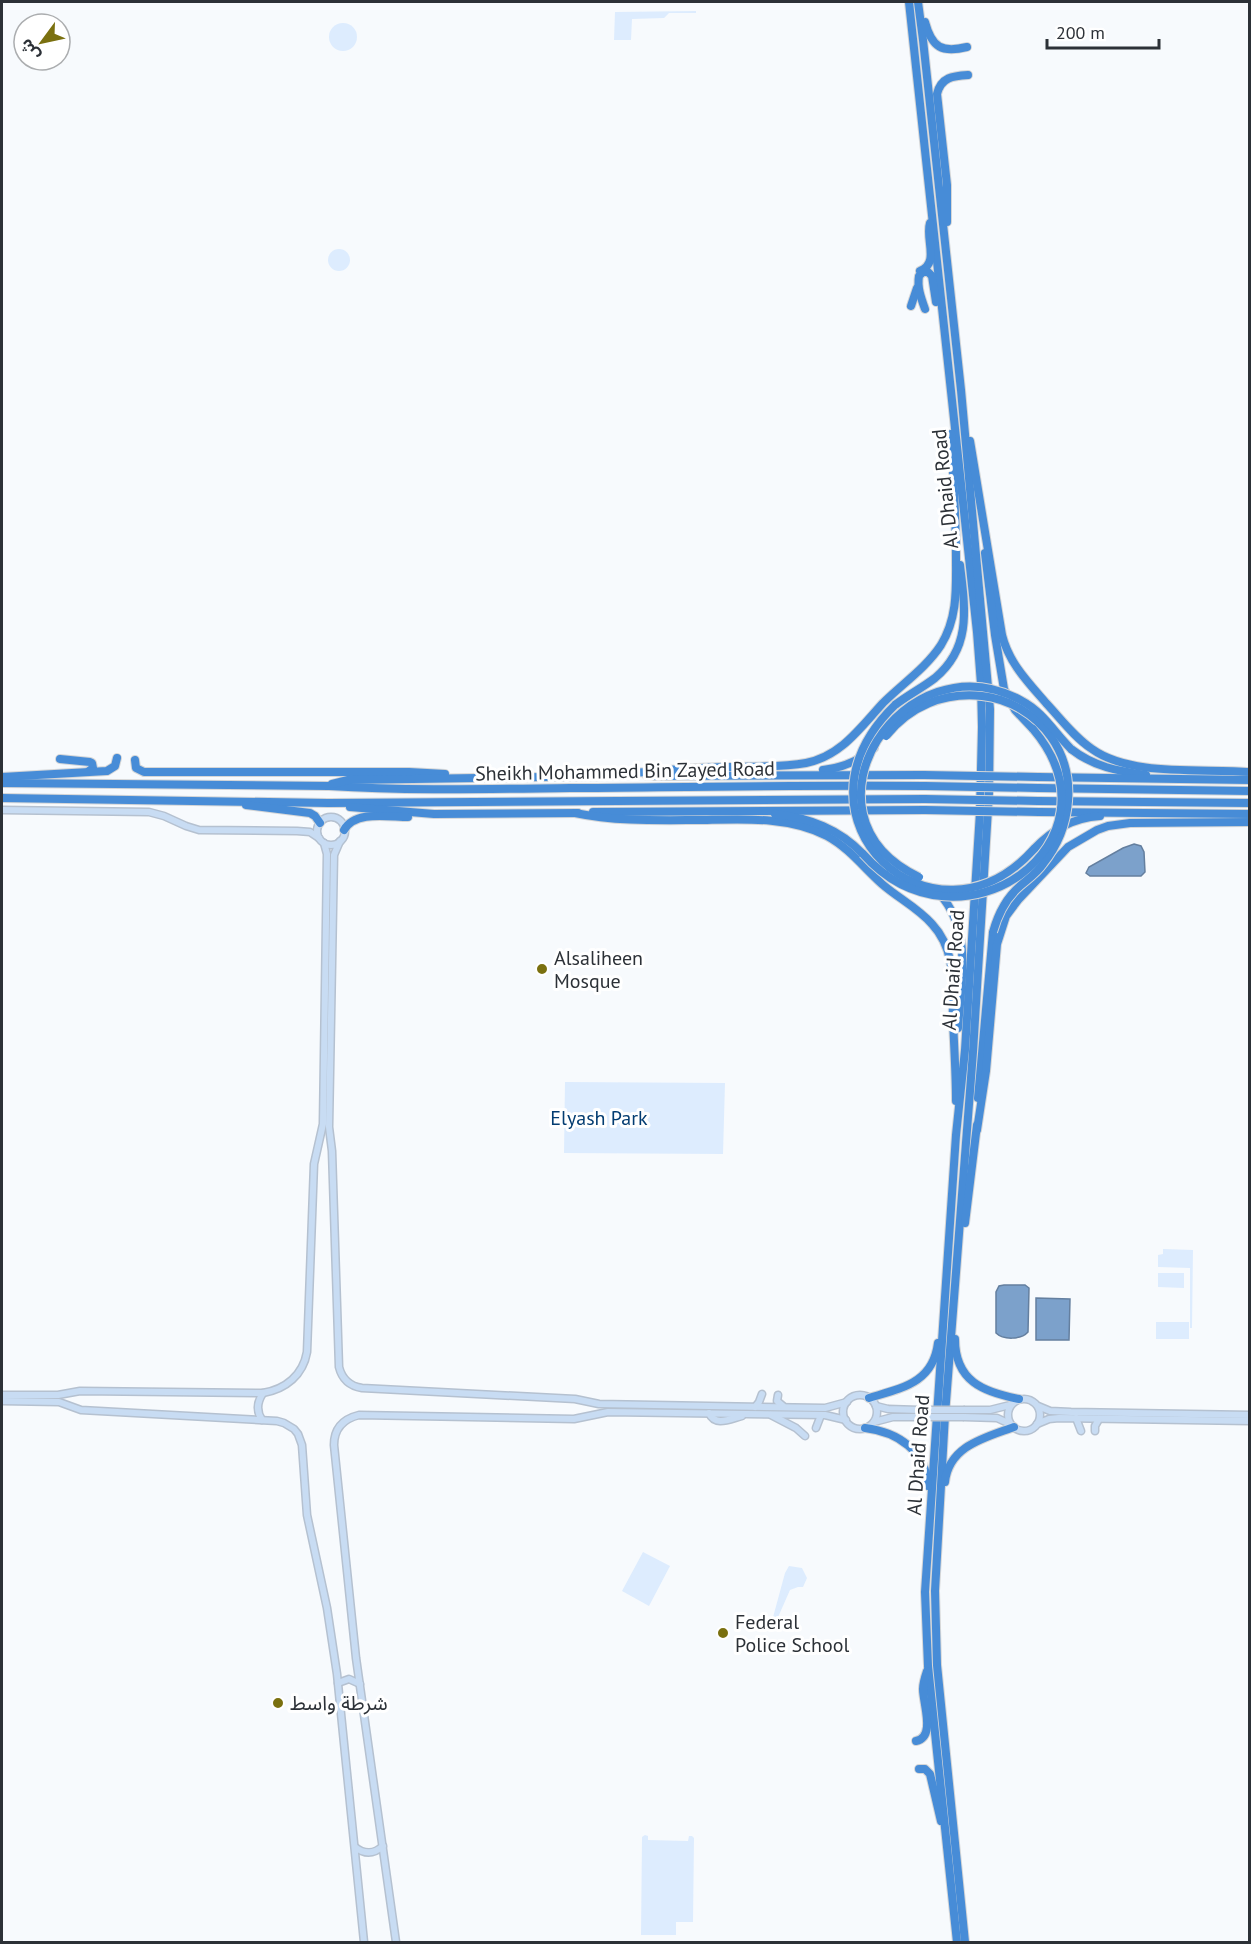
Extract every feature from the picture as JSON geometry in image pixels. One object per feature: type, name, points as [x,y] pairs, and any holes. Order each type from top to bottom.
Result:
[{"type":"highway","name":"Al Dhaid Road","points":[[909,2],[920,89],[981,684],[979,834],[956,1135],[949,1316],[934,1516],[925,1592],[928,1666],[945,1831],[951,1842],[965,1942]]},
{"type":"highway","name":"Al Dhaid Road","points":[[919,2],[961,390],[988,670],[990,730],[989,793],[974,1041],[956,1284],[949,1316]]},
{"type":"highway","points":[[919,2],[928,33],[935,43],[948,50],[968,47]]},
{"type":"highway","points":[[947,271],[951,262],[947,221],[947,185],[937,94],[944,80],[954,76],[968,75]]},
{"type":"highway","points":[[911,306],[916,293],[917,276],[931,262],[928,232],[932,219]]},
{"type":"highway","points":[[925,309],[918,278],[926,272],[932,276],[936,306],[943,324]]},
{"type":"highway","points":[[744,811],[797,817],[822,825],[844,837],[883,874],[894,881],[932,896],[974,895],[989,891],[1017,878],[1029,869],[1047,848],[1058,821],[1059,779],[1056,765],[1042,740],[1015,710],[1004,689],[995,635],[982,523],[961,390]]},
{"type":"highway","points":[[950,392],[957,531],[965,615],[959,646],[942,671],[895,705],[876,725],[858,758],[853,781],[853,801],[857,821],[866,841],[879,858],[896,873],[915,883],[936,888],[958,889],[979,885],[1004,875],[1015,868],[1052,832],[1073,821],[1146,814]]},
{"type":"highway","points":[[982,523],[992,568],[1002,634],[1010,659],[1021,675],[1082,742],[1106,758],[1134,766],[1250,772]]},
{"type":"highway","points":[[610,776],[696,767],[804,764],[836,751],[853,737],[884,703],[930,659],[942,643],[951,624],[955,605],[957,531]]},
{"type":"highway","points":[[956,1058],[962,960],[961,938],[955,917],[936,891],[919,877],[899,867],[883,852],[870,833],[862,806],[862,778],[866,760],[880,736],[898,714],[919,700],[942,691],[967,687],[992,690],[1018,698],[1031,706],[1048,721],[1071,749],[1086,760],[1112,770],[1193,778]]},
{"type":"highway","points":[[771,774],[828,770],[844,766],[870,752],[900,721],[924,705],[943,698],[972,695],[1001,700],[1021,709],[1046,730],[1058,750],[1066,774],[1069,798],[1061,834],[1042,866],[1014,892],[1005,904],[993,932],[977,1130]]},
{"type":"highway","points":[[60,759],[90,762],[93,765],[92,770],[89,771]]},
{"type":"highway","points":[[2,777],[110,770],[115,766],[117,759]]},
{"type":"highway","points":[[135,760],[136,768],[144,772],[409,772],[471,778]]},
{"type":"highway","points":[[329,786],[348,780],[771,774],[1250,780]]},
{"type":"highway","name":"Sheikh Mohammed Bin Zayed Road","points":[[2,783],[329,786],[380,789],[849,785],[1250,791]]},
{"type":"highway","name":"Sheikh Mohammed Bin Zayed Road","points":[[2,798],[328,803],[925,799],[1250,804]]},
{"type":"highway","points":[[236,802],[258,808],[307,812],[315,816],[319,824]]},
{"type":"highway","points":[[328,803],[368,809],[434,814]]},
{"type":"highway","points":[[344,830],[349,822],[357,818],[434,814],[925,810],[1250,814]]},
{"type":"highway","points":[[575,813],[645,820],[726,819],[777,822],[804,826],[830,837],[852,854],[886,886],[923,915],[940,935],[948,952],[953,971],[956,1135]]},
{"type":"highway","points":[[956,1284],[986,1071],[997,944],[1006,916],[1018,900],[1068,848],[1077,840],[1097,830],[1108,826],[1130,824],[1250,822]]},
{"type":"highway","points":[[870,1398],[911,1384],[926,1372],[936,1356],[939,1331],[949,1316]]},
{"type":"highway","points":[[949,1316],[956,1354],[966,1375],[982,1389],[1018,1399]]},
{"type":"highway","points":[[934,1516],[948,1469],[957,1454],[971,1443],[1012,1425]]},
{"type":"highway","points":[[865,1428],[897,1437],[921,1458],[928,1478],[934,1516]]},
{"type":"highway","name":"Al Dhaid Road","points":[[934,1516],[936,1640],[957,1942]]},
{"type":"highway","points":[[916,1741],[926,1734],[923,1691],[928,1666]]},
{"type":"highway","points":[[919,1769],[925,1769],[930,1774],[945,1831]]},
{"type":"highway","points":[[951,1842],[946,1868],[953,1929],[952,1942]]},
{"type":"highway","points":[[951,1842],[962,1876],[970,1942]]},
{"type":"main road","points":[[2,810],[144,812],[164,816],[199,830],[299,831],[310,830],[326,818],[334,818],[341,822],[344,830],[343,837],[334,855],[329,1127],[333,1162],[339,1366],[344,1379],[352,1385],[575,1399],[599,1404],[755,1410],[783,1407],[825,1408],[847,1402],[860,1395],[870,1398],[876,1406],[877,1414],[873,1422]]},
{"type":"main road","points":[[2,1395],[63,1395],[80,1391],[263,1393],[291,1382],[303,1366],[307,1352],[314,1164],[323,1124],[327,854],[317,830],[319,824]]},
{"type":"main road","points":[[299,831],[312,833],[330,844],[339,842]]},
{"type":"main road","points":[[326,902],[330,903],[333,916]]},
{"type":"main road","points":[[262,1420],[258,1405],[263,1393]]},
{"type":"main road","points":[[709,1413],[712,1420],[717,1422],[755,1410],[762,1394]]},
{"type":"main road","points":[[63,1395],[64,1403]]},
{"type":"main road","points":[[778,1395],[777,1401],[783,1407]]},
{"type":"main road","points":[[876,1406],[919,1413],[965,1413],[990,1410],[1011,1405],[1018,1399],[1028,1399],[1050,1411],[1250,1415]]},
{"type":"main road","points":[[2,1401],[64,1403],[81,1410],[277,1421],[287,1424],[296,1431],[301,1441],[307,1515],[328,1616],[338,1683],[364,1942]]},
{"type":"main road","points":[[846,1420],[844,1411],[847,1402]]},
{"type":"main road","points":[[1011,1405],[1008,1414],[1012,1425]]},
{"type":"main road","points":[[1038,1406],[1040,1415],[1038,1424]]},
{"type":"main road","points":[[775,1414],[784,1411],[783,1407]]},
{"type":"main road","points":[[396,1942],[360,1684],[334,1445],[336,1431],[345,1420],[362,1415],[574,1419],[608,1412],[709,1413],[713,1409],[745,1409],[775,1414],[836,1416],[856,1428],[865,1428],[873,1422],[919,1413]]},
{"type":"main road","points":[[768,1413],[796,1428],[805,1436]]},
{"type":"main road","points":[[965,1413],[997,1418],[1024,1431],[1054,1419],[1076,1418],[1250,1421]]},
{"type":"main road","points":[[816,1428],[821,1415]]},
{"type":"main road","points":[[1232,1421],[1232,1417],[1250,1415]]},
{"type":"main road","points":[[1076,1418],[1081,1431]]},
{"type":"main road","points":[[1095,1431],[1099,1419]]},
{"type":"main road","points":[[338,1683],[349,1679],[360,1684]]},
{"type":"main road","points":[[355,1847],[362,1852],[370,1853],[383,1846]]},
{"type":"green space","points":[[696,11],[696,13],[669,13],[664,18],[632,19],[631,40],[614,40],[615,12]]},
{"type":"green space","points":[[343,23],[353,27],[357,37],[353,47],[343,51],[333,47],[329,37],[333,27]]},
{"type":"green space","points":[[335,249],[343,249],[350,256],[350,264],[343,271],[335,271],[328,264],[328,256]]},
{"type":"green space","name":"Elyash Park","points":[[565,1082],[725,1083],[723,1154],[564,1153]]},
{"type":"green space","points":[[1163,1249],[1193,1250],[1192,1328],[1190,1328],[1190,1268],[1158,1267],[1158,1255],[1163,1254]]},
{"type":"green space","points":[[1158,1273],[1184,1273],[1184,1288],[1158,1287]]},
{"type":"green space","points":[[1156,1322],[1189,1322],[1189,1339],[1156,1339]]},
{"type":"green space","points":[[643,1552],[670,1566],[649,1606],[622,1591]]},
{"type":"green space","points":[[789,1566],[802,1568],[807,1578],[803,1587],[790,1590],[775,1624],[772,1621]]},
{"type":"green space","points":[[648,1836],[648,1840],[688,1841],[689,1836],[694,1838],[693,1922],[676,1922],[676,1935],[641,1935],[642,1837]]},
{"type":"water","points":[[1134,844],[1141,846],[1144,852],[1145,872],[1141,876],[1090,876],[1086,873],[1089,867]]},
{"type":"water","points":[[1025,1285],[1029,1288],[1028,1332],[1021,1337],[1007,1338],[996,1333],[996,1292],[999,1286]]},
{"type":"water","points":[[1036,1298],[1070,1299],[1069,1340],[1036,1340]]},
{"type":"place","name":"Alsaliheen Mosque","points":[[542,969]]},
{"type":"place","name":"Federal Police School","points":[[723,1633]]},
{"type":"place","name":"شرطة واسط","points":[[278,1703]]}]
